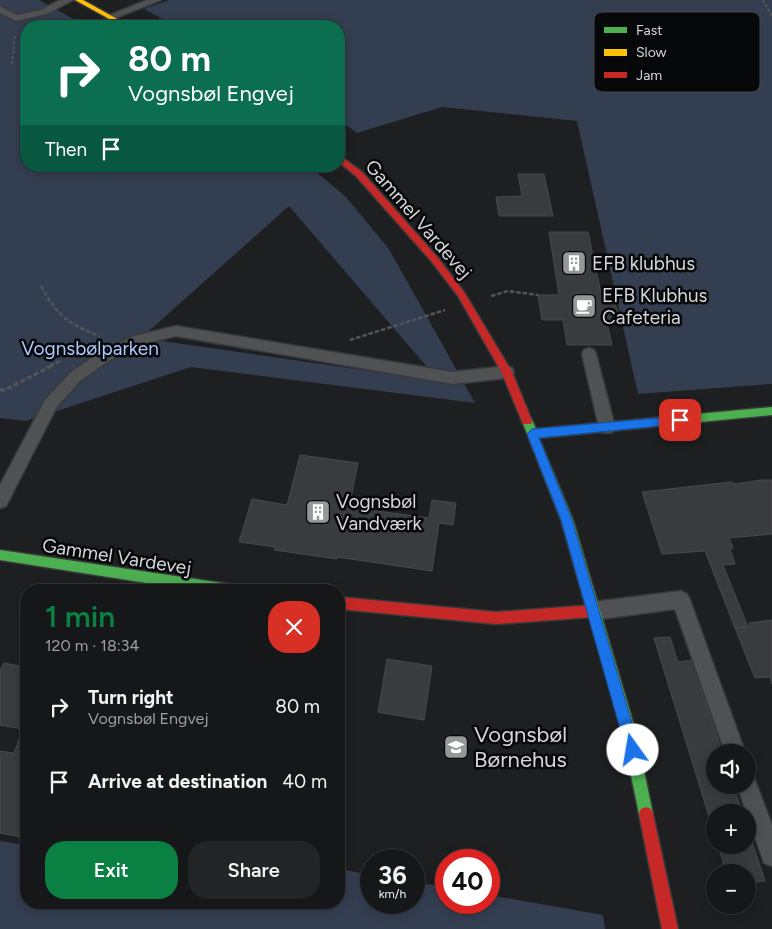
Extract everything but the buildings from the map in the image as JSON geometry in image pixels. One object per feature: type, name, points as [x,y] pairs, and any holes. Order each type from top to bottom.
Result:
[{"type":"street","points":[[78,0],[116,20]]},
{"type":"street","name":"Gammel Vardevej","points":[[345,163],[359,174],[435,260],[466,304],[507,372],[566,520],[629,732],[670,929]]},
{"type":"street","points":[[532,434],[772,412]]},
{"type":"street","name":"Gammel Vardevej","points":[[0,555],[190,584]]},
{"type":"street","points":[[345,604],[496,618],[593,611]]},
{"type":"lane","points":[[0,8],[16,18],[44,12],[68,0]]},
{"type":"lane","points":[[110,17],[156,0]]},
{"type":"lane","points":[[0,501],[50,404],[75,377],[105,356],[140,340],[176,331],[453,378],[507,372]]},
{"type":"lane","points":[[589,354],[607,427]]},
{"type":"lane","points":[[593,611],[681,600],[732,744]]},
{"type":"lane","points":[[750,794],[772,855]]},
{"type":"path","points":[[763,0],[772,17]]},
{"type":"path","points":[[12,64],[16,18]]},
{"type":"path","points":[[41,286],[52,308],[68,323],[105,338]]},
{"type":"path","points":[[344,342],[508,291],[538,295]]},
{"type":"green space","name":"Vognsbølparken","points":[[0,0],[39,0],[75,20],[20,20],[20,172],[316,172],[346,197],[389,249],[475,403],[191,367],[26,421],[0,418]],"holes":[[[289,206],[439,381],[141,338]]]},
{"type":"green space","points":[[169,0],[772,0],[772,384],[638,394],[577,121],[442,107],[357,133],[345,124],[345,20],[165,20],[144,9]]},
{"type":"green space","points":[[0,841],[20,844],[20,909],[345,909],[345,870],[360,873],[360,914],[425,914],[425,884],[435,885],[435,914],[500,914],[500,897],[603,915],[605,929],[0,929]]},
{"type":"traffic: fast","points":[[532,434],[772,411]]},
{"type":"traffic: fast","points":[[527,421],[567,520],[629,732],[646,814]]},
{"type":"traffic: fast","points":[[0,555],[190,584]]},
{"type":"traffic: slow","points":[[78,0],[116,20]]},
{"type":"traffic: jam","points":[[345,163],[359,174],[435,260],[461,294],[507,372],[527,421]]},
{"type":"traffic: jam","points":[[345,604],[496,618],[593,611]]},
{"type":"traffic: jam","points":[[646,814],[670,929]]},
{"type":"place","name":"EFB klubhus","points":[[574,263]]},
{"type":"place","name":"EFB Klubhus Cafeteria","points":[[584,306]]},
{"type":"place","name":"Vognsbøl Vandværk","points":[[318,512]]},
{"type":"place","name":"Vognsbøl Børnehus","points":[[456,747]]},
{"type":"route","points":[[633,750],[566,520],[532,434],[680,420]]}]
